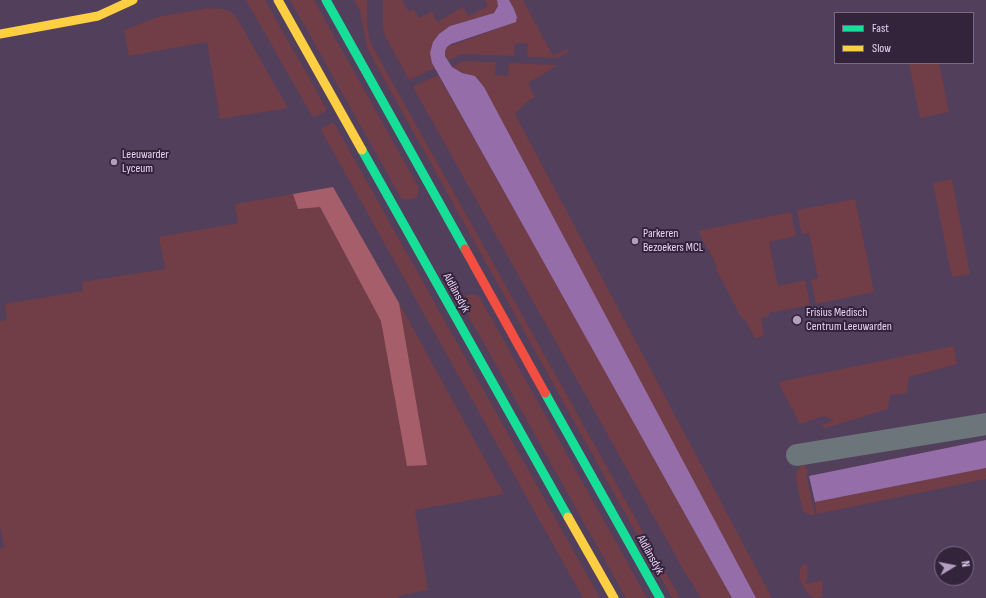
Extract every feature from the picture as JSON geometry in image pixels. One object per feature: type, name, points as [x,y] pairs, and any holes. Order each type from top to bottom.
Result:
[{"type":"main road","name":"Aldlânsdyk","points":[[278,0],[614,598]]},
{"type":"main road","name":"Aldlânsdyk","points":[[326,0],[660,598]]},
{"type":"main road","points":[[0,34],[98,16],[130,1]]},
{"type":"street","points":[[797,454],[986,424]]},
{"type":"shaded area","points":[[246,0],[265,0],[326,108],[326,111],[315,117],[312,116]]},
{"type":"shaded area","points":[[290,0],[314,0],[419,188],[417,197],[405,200],[401,198]]},
{"type":"shaded area","points":[[354,0],[367,0],[367,24],[370,42],[680,598],[672,598],[375,63],[367,47],[360,11]]},
{"type":"shaded area","points":[[383,0],[402,0],[409,12],[414,9],[419,18],[432,11],[437,22],[463,7],[469,16],[488,6],[485,0],[497,0],[498,6],[494,13],[450,26],[432,63],[435,68],[409,80],[385,36],[383,27]]},
{"type":"shaded area","points":[[497,0],[509,0],[517,17],[516,22],[451,44],[445,51],[445,56],[452,67],[462,73],[475,76],[484,87],[756,598],[732,598],[432,63],[430,53],[433,42],[439,34],[450,26],[494,13],[498,6]]},
{"type":"shaded area","points":[[509,0],[523,0],[553,56],[567,49],[569,52],[557,58],[527,57],[528,44],[515,43],[514,56],[462,54],[448,61],[445,56],[447,47],[516,22],[517,17]]},
{"type":"shaded area","points":[[208,8],[223,9],[235,15],[288,108],[220,119],[207,42],[129,56],[124,30],[158,17]]},
{"type":"shaded area","points":[[463,61],[496,62],[495,75],[508,76],[509,63],[558,65],[528,83],[535,97],[528,101],[515,114],[772,598],[756,598],[475,76],[462,73],[452,67]]},
{"type":"shaded area","points":[[909,64],[939,64],[949,112],[920,118]]},
{"type":"shaded area","points":[[438,75],[732,598],[701,598],[684,571],[413,87]]},
{"type":"shaded area","points":[[331,123],[334,123],[600,598],[583,598],[321,130]]},
{"type":"shaded area","points":[[952,179],[970,274],[952,277],[933,183]]},
{"type":"shaded area","points":[[333,187],[399,303],[427,465],[407,466],[381,321],[320,207],[298,209],[293,194]]},
{"type":"shaded area","points":[[293,194],[298,209],[320,207],[380,319],[379,307],[399,303],[504,494],[415,510],[428,590],[398,596],[398,598],[0,598],[0,548],[4,547],[0,526],[0,321],[7,320],[5,304],[83,291],[82,282],[165,269],[159,237],[238,223],[235,204]]},
{"type":"shaded area","points":[[855,199],[874,292],[816,304],[811,280],[818,278],[809,233],[802,235],[797,210]]},
{"type":"shaded area","points":[[791,212],[796,236],[769,242],[778,286],[805,280],[810,305],[769,313],[769,316],[761,318],[764,336],[755,338],[744,318],[742,319],[715,267],[717,266],[698,231]]},
{"type":"shaded area","points":[[470,294],[477,295],[480,298],[647,598],[626,598],[463,306],[464,298]]},
{"type":"shaded area","points":[[954,346],[957,364],[909,377],[907,393],[890,395],[888,409],[826,428],[820,426],[834,420],[823,416],[800,424],[778,382]]},
{"type":"shaded area","points":[[986,440],[986,468],[815,502],[809,476]]},
{"type":"shaded area","points":[[804,464],[809,473],[806,474],[815,515],[809,515],[803,511],[796,479],[797,471]]},
{"type":"shaded area","points":[[986,468],[986,479],[817,514],[815,502]]},
{"type":"shaded area","points":[[808,564],[807,581],[805,582],[806,584],[823,580],[822,597],[815,598],[808,594],[799,578],[800,569],[803,565]]},
{"type":"traffic: fast","points":[[326,0],[465,249]]},
{"type":"traffic: fast","points":[[362,150],[568,517]]},
{"type":"traffic: fast","points":[[545,393],[660,598]]},
{"type":"traffic: slow","points":[[0,34],[98,16],[133,0]]},
{"type":"traffic: slow","points":[[278,0],[362,150]]},
{"type":"traffic: slow","points":[[568,517],[614,598]]},
{"type":"traffic: jam","points":[[465,249],[545,393]]},
{"type":"place","name":"Leeuwarder Lyceum","points":[[114,162]]},
{"type":"place","name":"Parkeren Bezoekers MCL","points":[[635,241]]},
{"type":"place","name":"Frisius Medisch Centrum Leeuwarden","points":[[797,320]]}]
